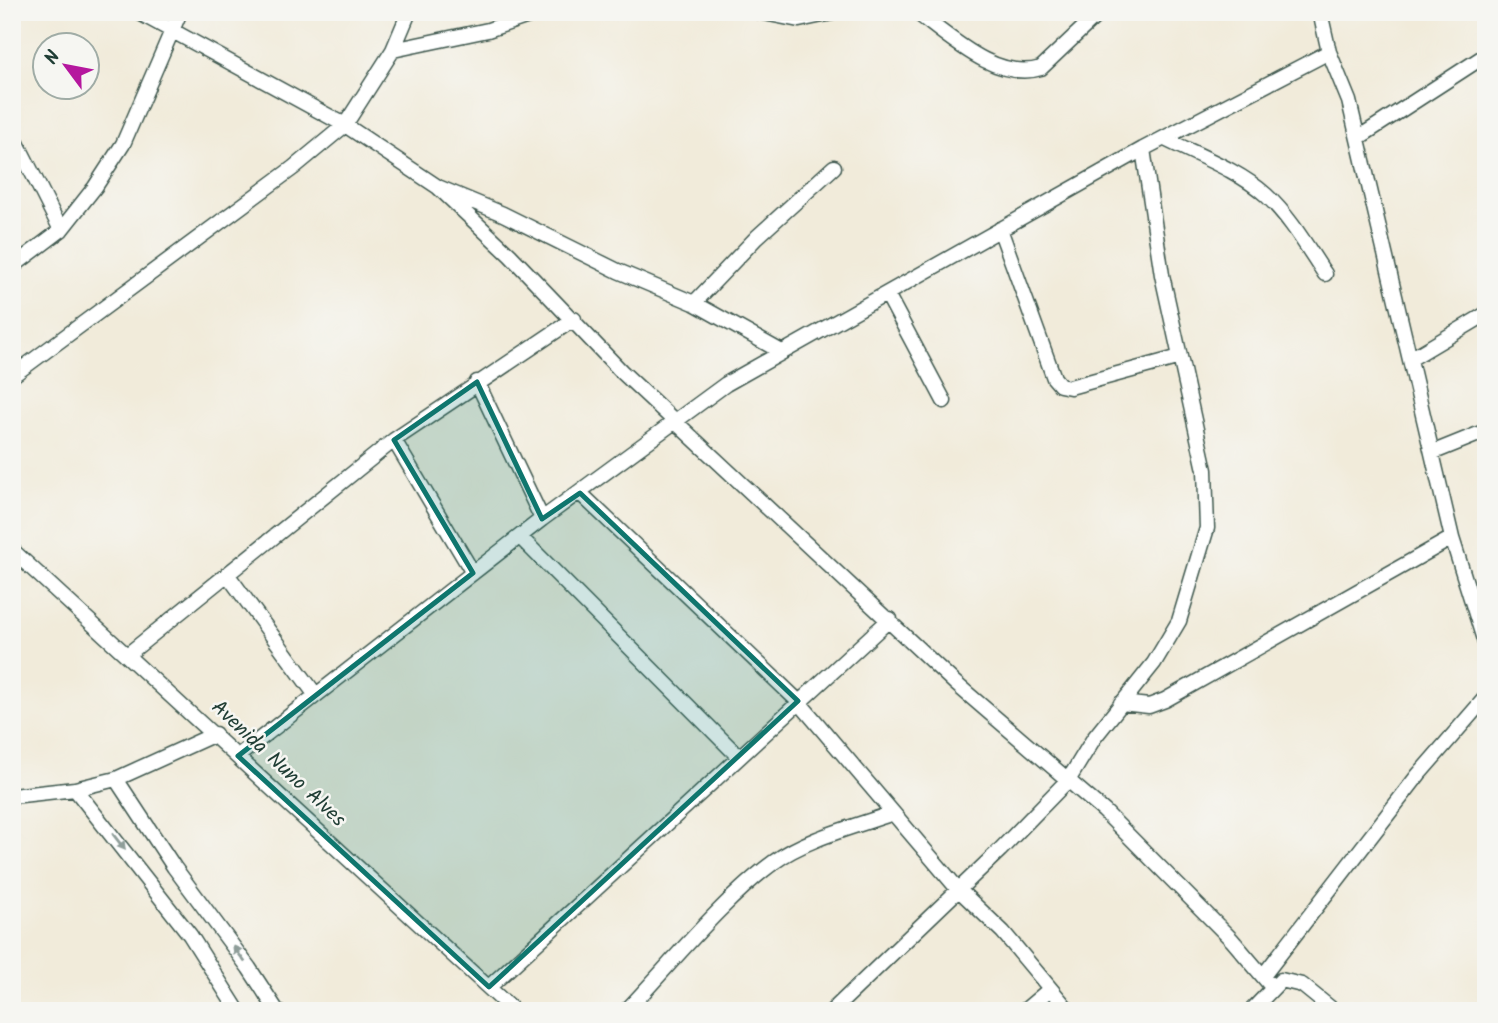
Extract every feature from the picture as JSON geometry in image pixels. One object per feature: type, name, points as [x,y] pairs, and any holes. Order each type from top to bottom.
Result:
[{"type":"street","points":[[138,12],[345,125],[438,187],[574,319],[621,371],[890,619],[955,683],[1069,779],[1223,930],[1268,981]]},
{"type":"street","points":[[12,267],[61,230],[123,144],[180,12]]},
{"type":"street","points":[[12,376],[293,168],[345,125],[393,50],[409,12]]},
{"type":"street","points":[[393,50],[488,30],[540,12]]},
{"type":"street","points":[[759,12],[799,20],[837,12]]},
{"type":"street","points":[[916,12],[994,65],[1029,72],[1041,68],[1100,12]]},
{"type":"street","points":[[1320,12],[1329,52],[1349,101],[1412,358],[1452,538],[1486,646]]},
{"type":"street","points":[[238,756],[542,519],[726,384],[780,351],[887,295],[1143,149],[1329,52]]},
{"type":"street","points":[[1358,138],[1486,55]]},
{"type":"street","points":[[12,134],[61,230]]},
{"type":"street","points":[[1165,139],[1239,176],[1266,195],[1295,229],[1325,274]]},
{"type":"street","points":[[832,1011],[957,888],[1000,850],[1069,779],[1094,738],[1154,663],[1179,621],[1207,528],[1205,470],[1162,275],[1143,149]]},
{"type":"street","points":[[694,303],[757,237],[834,167]]},
{"type":"street","points":[[438,187],[503,214],[618,271],[694,303],[780,351]]},
{"type":"street","points":[[1000,229],[1054,378],[1060,385],[1070,387],[1181,356]]},
{"type":"street","points":[[887,295],[944,401]]},
{"type":"street","points":[[1412,358],[1486,314]]},
{"type":"street","points":[[127,655],[394,440],[574,319]]},
{"type":"street","points":[[477,382],[542,519]]},
{"type":"street","points":[[1434,452],[1486,431]]},
{"type":"street","points":[[394,440],[473,573]]},
{"type":"street","points":[[580,493],[798,701],[957,888],[1003,932],[1069,1011]]},
{"type":"street","points":[[520,537],[738,757]]},
{"type":"street","points":[[1121,704],[1149,706],[1165,700],[1452,538]]},
{"type":"street","name":"Avenida Nuno Alves","points":[[12,550],[514,1011]]},
{"type":"street","points":[[227,574],[315,694]]},
{"type":"street","points":[[489,987],[890,619]]},
{"type":"street","points":[[1251,1011],[1268,981],[1419,774],[1486,697]]},
{"type":"street","points":[[12,796],[75,789],[116,779],[215,734]]},
{"type":"street","points":[[116,779],[174,867],[249,968],[277,1011]]},
{"type":"street","points":[[75,789],[120,842],[190,935],[238,1011]]},
{"type":"street","points":[[626,1011],[743,888],[775,861],[818,840],[893,813]]},
{"type":"street","points":[[1268,981],[1290,980],[1317,995],[1334,1011]]},
{"type":"street","points":[[1024,1011],[1050,989]]},
{"type":"highlighted area","points":[[477,382],[542,519],[580,493],[798,701],[489,987],[238,756],[473,573],[394,440]]}]
